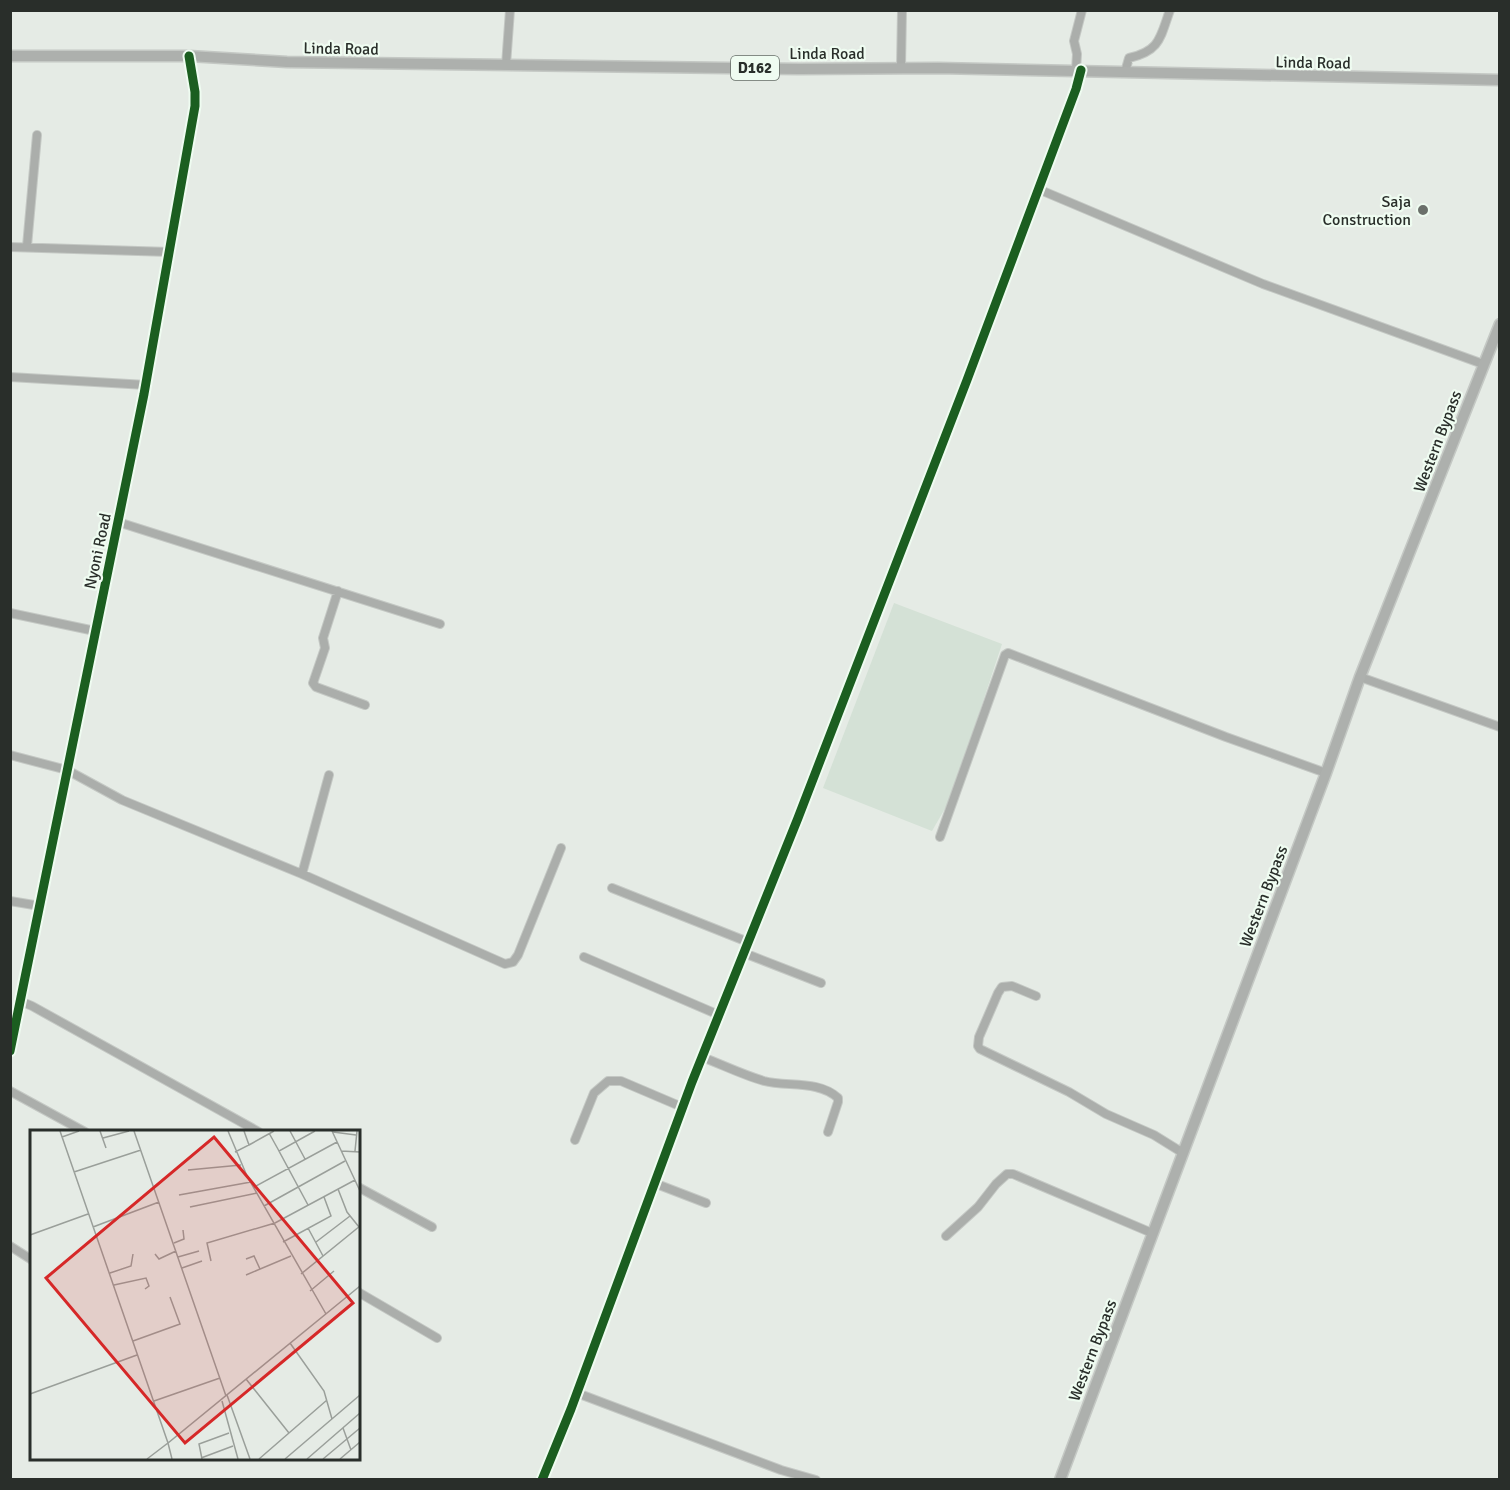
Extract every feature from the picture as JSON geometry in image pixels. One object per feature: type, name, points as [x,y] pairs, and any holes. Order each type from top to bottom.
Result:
[{"type":"main road","name":"Linda Road","points":[[10,56],[189,56],[287,62],[506,65],[1078,70],[1500,80]]},
{"type":"main road","name":"Western Bypass","points":[[1060,1479],[1360,677],[1500,324]]},
{"type":"street","points":[[506,65],[510,10]]},
{"type":"street","points":[[901,68],[902,10]]},
{"type":"street","points":[[542,1479],[577,1393],[682,1107],[798,818],[967,380],[1076,89],[1078,70],[1074,41],[1082,10]]},
{"type":"street","points":[[1125,72],[1129,58],[1144,55],[1158,43],[1170,10]]},
{"type":"street","name":"Nyoni Road","points":[[11,1050],[146,384],[170,252],[195,106],[189,56]]},
{"type":"street","points":[[27,246],[37,135]]},
{"type":"street","points":[[1038,189],[1263,284],[1483,364]]},
{"type":"street","points":[[10,247],[170,252]]},
{"type":"street","points":[[10,378],[146,384]]},
{"type":"street","points":[[118,522],[440,624]]},
{"type":"street","points":[[338,591],[323,638],[325,648],[313,683],[316,687],[365,705]]},
{"type":"street","points":[[10,613],[95,631]]},
{"type":"street","points":[[940,837],[1005,655],[1008,653],[1326,773]]},
{"type":"street","points":[[1360,677],[1500,727]]},
{"type":"street","points":[[10,755],[67,770],[122,800],[302,874],[510,965],[518,956],[561,849]]},
{"type":"street","points":[[302,874],[329,775]]},
{"type":"street","points":[[612,888],[748,942]]},
{"type":"street","points":[[10,901],[40,906]]},
{"type":"street","points":[[744,953],[821,983]]},
{"type":"street","points":[[584,957],[719,1015]]},
{"type":"street","points":[[1036,996],[1012,986],[1002,987],[979,1037],[980,1049],[1069,1092],[1106,1114],[1154,1135],[1183,1153]]},
{"type":"street","points":[[20,1002],[32,1006],[257,1130]]},
{"type":"street","points":[[702,1057],[766,1082],[794,1083],[829,1091],[838,1102],[828,1132]]},
{"type":"street","points":[[575,1140],[594,1093],[608,1081],[621,1081],[682,1107]]},
{"type":"street","points":[[10,1090],[83,1130]]},
{"type":"street","points":[[946,1236],[978,1207],[996,1184],[1008,1174],[1013,1174],[1152,1233]]},
{"type":"street","points":[[654,1183],[706,1203]]},
{"type":"street","points":[[360,1188],[432,1227]]},
{"type":"street","points":[[10,1246],[30,1259]]},
{"type":"street","points":[[360,1293],[437,1338]]},
{"type":"street","points":[[577,1393],[781,1470],[816,1479]]},
{"type":"shaded area","points":[[894,603],[1002,644],[951,798],[932,831],[823,788]]},
{"type":"cycle path","points":[[10,1051],[144,394],[195,106],[189,56]]},
{"type":"cycle path","points":[[542,1480],[571,1409],[692,1082],[798,818],[967,380],[1076,89],[1081,70]]},
{"type":"place","name":"Saja Construction","points":[[1423,210]]}]
